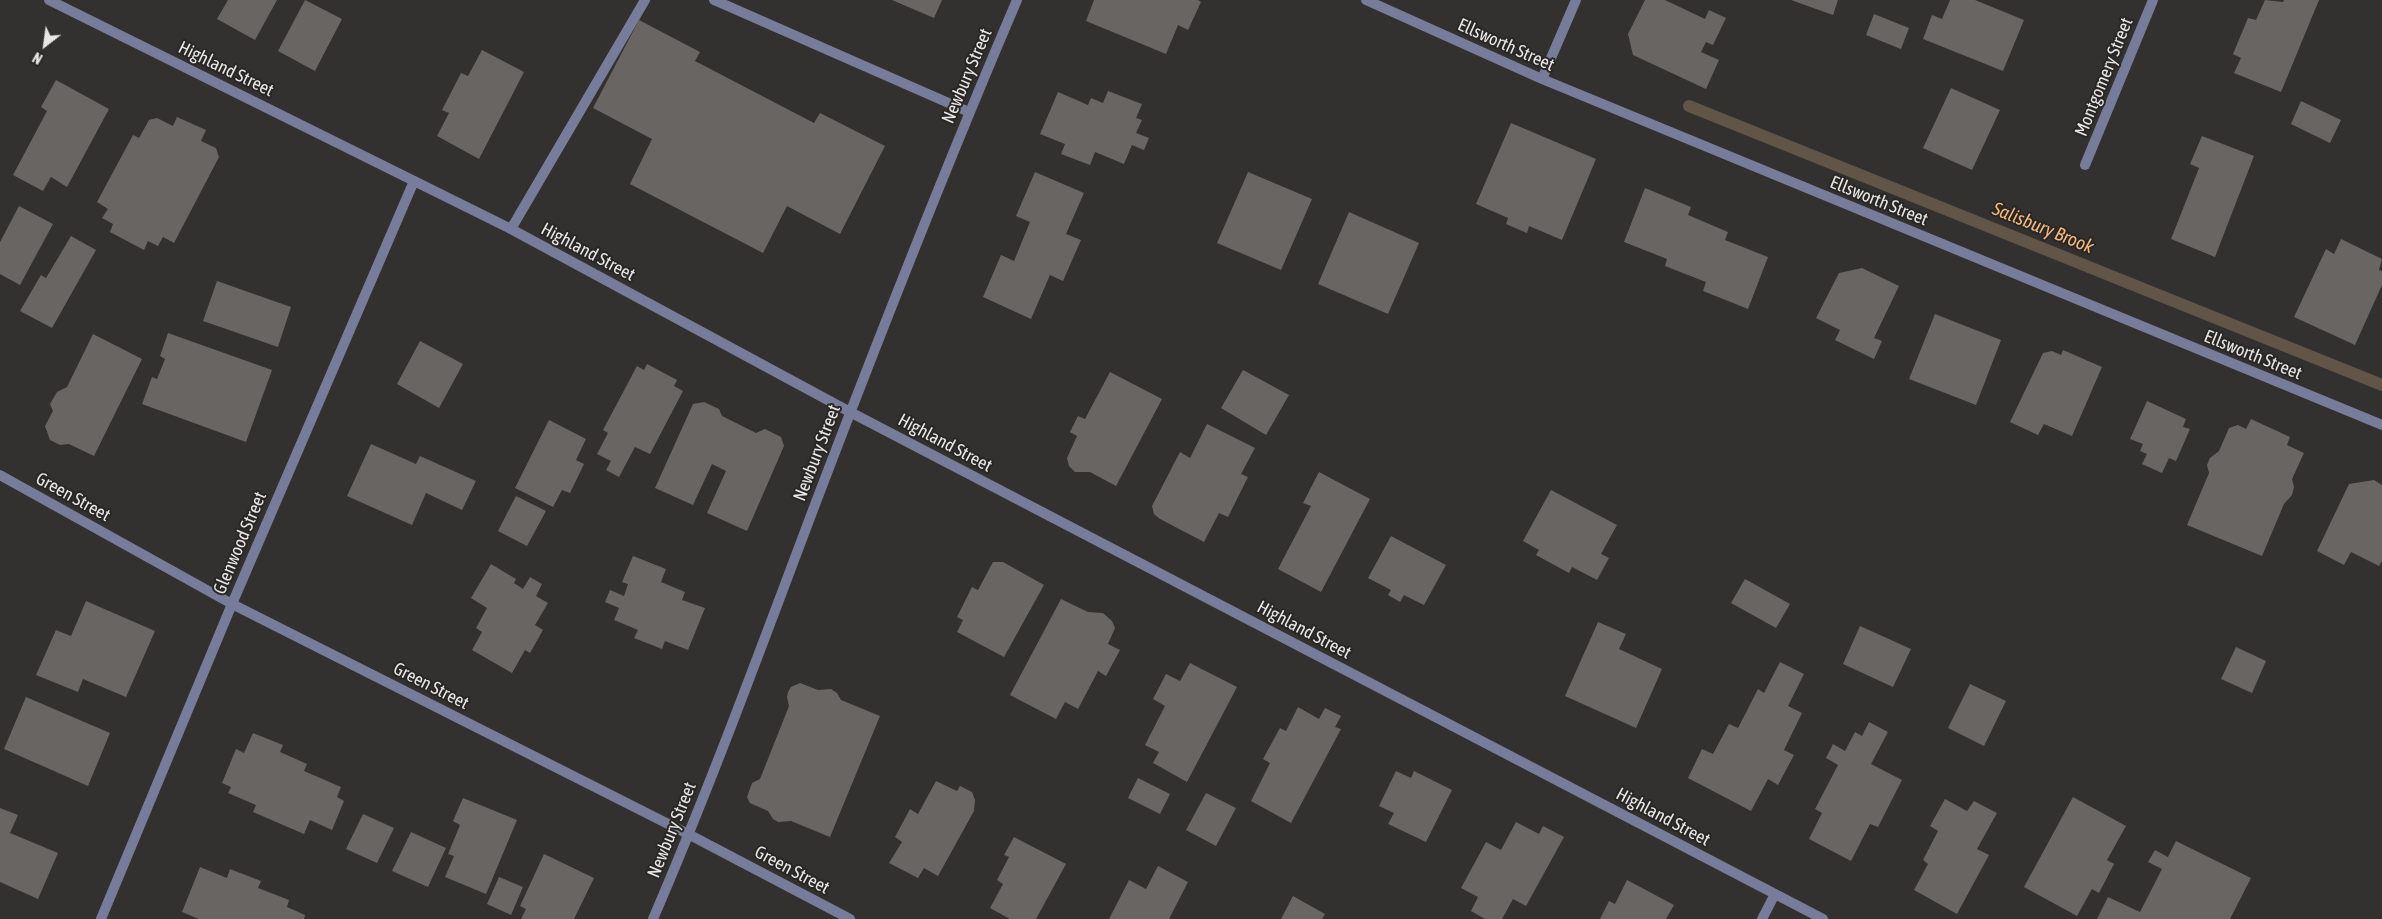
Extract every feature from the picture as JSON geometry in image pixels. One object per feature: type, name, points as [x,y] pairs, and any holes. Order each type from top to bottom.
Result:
[{"type":"street","name":"Highland Street","points":[[49,0],[511,228],[850,412],[1823,919]]},
{"type":"street","points":[[511,228],[645,0]]},
{"type":"street","points":[[714,0],[969,112]]},
{"type":"street","name":"Newbury Street","points":[[654,919],[690,835],[850,412],[969,112],[1017,0]]},
{"type":"street","name":"Ellsworth Street","points":[[1366,0],[1542,79],[2382,426]]},
{"type":"street","points":[[1542,79],[1576,0]]},
{"type":"street","name":"Montgomery Street","points":[[2085,166],[2153,0]]},
{"type":"street","name":"Glenwood Street","points":[[101,919],[232,604],[414,181]]},
{"type":"street","name":"Green Street","points":[[0,475],[232,604],[690,835],[850,919]]},
{"type":"street","points":[[1762,919],[1775,894]]},
{"type":"building","points":[[228,0],[277,0],[255,40],[217,19]]},
{"type":"building","points":[[305,0],[342,19],[315,71],[278,51]]},
{"type":"building","points":[[892,0],[942,0],[934,18]]},
{"type":"building","points":[[1094,0],[1198,0],[1201,2],[1188,30],[1178,25],[1166,54],[1086,21]]},
{"type":"building","points":[[1645,0],[1665,0],[1705,19],[1709,10],[1726,18],[1713,45],[1706,42],[1701,52],[1719,60],[1706,89],[1633,55],[1628,34]]},
{"type":"building","points":[[1791,0],[1838,0],[1833,15]]},
{"type":"building","points":[[1950,0],[1975,0],[2024,20],[2003,71],[1923,39],[1932,15],[1942,19]]},
{"type":"building","points":[[2265,0],[2283,2],[2284,0],[2319,0],[2281,92],[2234,73],[2241,58],[2233,54],[2248,18],[2256,20]]},
{"type":"building","points":[[1874,14],[1909,28],[1901,49],[1866,35]]},
{"type":"building","points":[[639,20],[700,52],[695,61],[814,123],[820,113],[885,146],[840,234],[787,206],[763,253],[630,184],[652,139],[593,108]]},
{"type":"building","points":[[482,50],[524,72],[479,159],[437,136],[449,113],[442,110],[461,73],[468,76]]},
{"type":"building","points":[[56,80],[109,109],[67,187],[51,177],[43,191],[13,175],[47,111],[41,107]]},
{"type":"building","points":[[1951,88],[2000,110],[1972,170],[1923,148]]},
{"type":"building","points":[[1108,91],[1142,104],[1136,118],[1142,120],[1136,133],[1149,138],[1144,150],[1132,145],[1124,164],[1095,152],[1090,165],[1061,154],[1065,144],[1040,134],[1058,92],[1088,105],[1091,98],[1103,103]]},
{"type":"building","points":[[2301,101],[2341,120],[2330,143],[2291,124]]},
{"type":"building","points":[[177,117],[206,130],[201,141],[216,148],[219,157],[174,243],[163,237],[158,246],[148,241],[144,250],[110,232],[113,224],[102,218],[108,209],[97,202],[133,135],[139,138],[149,120],[157,118],[173,126]]},
{"type":"building","points":[[1511,123],[1596,159],[1562,240],[1529,226],[1527,233],[1506,224],[1508,218],[1476,204]]},
{"type":"building","points":[[2202,136],[2254,156],[2215,257],[2171,239],[2199,168],[2190,164]]},
{"type":"building","points":[[1035,172],[1084,193],[1066,234],[1081,240],[1063,281],[1050,275],[1031,319],[983,297],[1001,255],[1014,261],[1030,222],[1016,216]]},
{"type":"building","points":[[1248,172],[1312,199],[1281,270],[1217,243]]},
{"type":"building","points":[[1645,188],[1691,207],[1688,215],[1728,232],[1725,240],[1768,257],[1748,309],[1703,291],[1706,282],[1665,266],[1667,259],[1624,242]]},
{"type":"building","points":[[19,206],[53,224],[20,285],[0,274],[0,242]]},
{"type":"building","points":[[1349,212],[1419,243],[1388,314],[1318,284]]},
{"type":"building","points":[[71,236],[96,250],[52,328],[20,311],[41,275],[46,278]]},
{"type":"building","points":[[2341,239],[2382,259],[2379,270],[2382,271],[2382,285],[2355,345],[2294,317],[2326,249],[2334,254]]},
{"type":"building","points":[[1862,268],[1899,286],[1874,338],[1882,341],[1874,359],[1835,340],[1840,330],[1816,318],[1839,273]]},
{"type":"building","points":[[217,281],[291,307],[278,347],[203,321]]},
{"type":"building","points":[[1935,314],[2001,340],[1976,405],[1909,379]]},
{"type":"building","points":[[168,333],[272,370],[246,442],[142,404],[152,377],[157,379],[165,359],[160,356]]},
{"type":"building","points":[[93,334],[142,359],[94,456],[69,444],[60,445],[50,440],[45,426],[53,411],[50,404],[57,392],[67,387]]},
{"type":"building","points":[[420,341],[463,364],[439,408],[397,384]]},
{"type":"building","points":[[2063,350],[2102,367],[2072,436],[2044,424],[2038,435],[2010,422],[2043,353],[2052,351],[2061,355]]},
{"type":"building","points":[[647,364],[677,380],[674,386],[683,391],[650,454],[635,447],[619,477],[606,470],[611,461],[597,454],[608,433],[603,430],[637,366],[644,370]]},
{"type":"building","points":[[1243,370],[1289,395],[1266,435],[1221,408]]},
{"type":"building","points":[[1110,372],[1162,399],[1116,486],[1090,472],[1075,472],[1069,466],[1067,458],[1077,436],[1070,432],[1078,416],[1085,419]]},
{"type":"building","points":[[2147,401],[2186,419],[2183,427],[2190,429],[2176,461],[2169,458],[2162,473],[2142,464],[2147,454],[2140,451],[2143,444],[2130,439]]},
{"type":"building","points":[[704,402],[719,409],[722,416],[756,433],[765,429],[781,437],[784,446],[747,531],[707,513],[726,471],[712,464],[693,505],[655,488],[693,404]]},
{"type":"building","points":[[2251,419],[2290,437],[2287,445],[2304,453],[2292,479],[2294,487],[2292,495],[2284,504],[2262,556],[2187,525],[2209,473],[2207,465],[2210,458],[2219,451],[2229,428],[2238,425],[2246,429]]},
{"type":"building","points":[[549,420],[586,439],[576,460],[584,464],[570,493],[562,490],[553,507],[515,488]]},
{"type":"building","points":[[1207,424],[1255,448],[1241,474],[1248,477],[1228,517],[1219,513],[1204,542],[1160,519],[1154,514],[1152,506],[1180,452],[1190,458]]},
{"type":"building","points":[[371,444],[416,464],[420,456],[476,481],[462,510],[426,493],[412,525],[347,496]]},
{"type":"building","points":[[1319,472],[1370,499],[1321,592],[1278,569],[1311,506],[1303,503]]},
{"type":"building","points":[[2374,480],[2382,485],[2382,561],[2379,566],[2351,552],[2344,565],[2317,551],[2349,484]]},
{"type":"building","points":[[1551,490],[1617,525],[1601,554],[1609,558],[1597,580],[1572,567],[1569,573],[1536,555],[1539,550],[1523,541]]},
{"type":"building","points":[[516,496],[546,511],[527,546],[498,531]]},
{"type":"building","points":[[1391,536],[1446,565],[1424,605],[1404,595],[1400,602],[1388,595],[1391,590],[1368,578]]},
{"type":"building","points":[[633,556],[666,569],[661,582],[685,592],[682,600],[705,608],[688,650],[665,641],[662,649],[634,638],[638,630],[614,620],[619,608],[605,602],[610,590],[624,596],[628,584],[622,582]]},
{"type":"building","points":[[993,562],[1003,562],[1044,585],[1004,657],[957,632],[963,620],[957,617],[972,587],[978,590]]},
{"type":"building","points":[[491,564],[516,579],[514,583],[523,589],[530,577],[542,584],[536,596],[548,603],[535,625],[543,630],[530,653],[525,650],[512,673],[472,650],[482,632],[476,628],[487,608],[471,598]]},
{"type":"building","points":[[1745,579],[1790,604],[1776,628],[1731,603]]},
{"type":"building","points":[[1061,599],[1088,612],[1103,613],[1112,621],[1115,628],[1108,644],[1120,650],[1106,676],[1098,671],[1078,709],[1065,702],[1056,719],[1010,695]]},
{"type":"building","points":[[86,601],[155,631],[126,697],[83,679],[78,692],[36,675],[56,630],[71,636]]},
{"type":"building","points":[[1598,622],[1626,634],[1619,649],[1662,669],[1636,728],[1565,696]]},
{"type":"building","points":[[1860,626],[1911,649],[1893,687],[1843,664]]},
{"type":"building","points":[[2236,647],[2266,661],[2252,693],[2221,679]]},
{"type":"building","points":[[1780,662],[1804,674],[1788,706],[1802,713],[1784,750],[1794,755],[1778,785],[1768,779],[1751,811],[1688,778],[1702,749],[1713,754],[1729,724],[1738,728],[1758,689],[1764,693]]},
{"type":"building","points":[[1190,663],[1237,687],[1187,782],[1153,763],[1159,752],[1145,745],[1165,706],[1153,699],[1166,674],[1180,681]]},
{"type":"building","points":[[800,683],[818,690],[831,689],[837,693],[841,700],[880,716],[830,837],[791,821],[778,822],[773,819],[768,811],[750,803],[747,797],[752,783],[760,779],[789,706],[788,692],[791,687]]},
{"type":"building","points":[[1970,684],[2006,701],[1984,746],[1948,728]]},
{"type":"building","points":[[26,697],[110,733],[88,786],[4,749]]},
{"type":"building","points":[[1298,707],[1319,719],[1325,708],[1341,716],[1335,727],[1341,729],[1291,823],[1251,801],[1270,763],[1263,759],[1280,728],[1286,731]]},
{"type":"building","points":[[1869,722],[1888,732],[1871,764],[1902,780],[1878,827],[1870,824],[1851,861],[1809,839],[1822,813],[1815,809],[1838,765],[1826,758],[1833,744],[1845,751],[1855,732],[1862,736]]},
{"type":"building","points":[[253,733],[283,745],[280,752],[307,764],[304,771],[341,787],[337,797],[344,801],[332,830],[310,820],[304,834],[253,812],[256,805],[228,793],[231,787],[222,783],[236,749],[244,753]]},
{"type":"building","points":[[1396,771],[1411,778],[1414,771],[1452,790],[1426,842],[1388,824],[1394,813],[1379,806]]},
{"type":"building","points":[[1138,778],[1170,794],[1160,814],[1128,798]]},
{"type":"building","points":[[936,781],[957,791],[960,786],[972,792],[975,800],[974,811],[938,876],[924,868],[918,878],[889,863],[902,842],[895,837],[910,809],[918,814]]},
{"type":"building","points":[[1206,793],[1236,808],[1216,846],[1186,830]]},
{"type":"building","points":[[2073,797],[2126,826],[2107,860],[2114,864],[2099,893],[2092,889],[2077,916],[2024,887]]},
{"type":"building","points":[[463,798],[517,820],[486,894],[445,877],[454,856],[448,854],[460,825],[453,821]]},
{"type":"building","points":[[1945,799],[1967,811],[1974,801],[1997,813],[1977,849],[1989,855],[1957,914],[1914,890],[1928,864],[1923,860],[1938,831],[1930,826]]},
{"type":"building","points":[[0,808],[18,815],[10,833],[58,853],[38,899],[0,882]]},
{"type":"building","points":[[363,814],[394,828],[377,863],[346,849]]},
{"type":"building","points":[[1516,822],[1539,834],[1543,826],[1564,837],[1526,906],[1513,899],[1502,919],[1485,919],[1471,911],[1478,897],[1461,888],[1486,842],[1501,850]]},
{"type":"building","points":[[411,832],[446,848],[428,887],[392,871]]},
{"type":"building","points":[[1014,837],[1066,864],[1036,919],[1010,919],[990,908],[1003,884],[997,880],[1009,857],[1004,855]]},
{"type":"building","points":[[2176,841],[2251,878],[2230,919],[2097,919],[2108,897],[2140,912],[2162,869],[2148,862],[2155,850],[2168,857]]},
{"type":"building","points":[[544,854],[594,878],[574,919],[521,919],[526,909],[520,906]]},
{"type":"building","points":[[1158,866],[1188,882],[1169,919],[1109,919],[1129,880],[1146,889]]},
{"type":"building","points":[[200,867],[227,878],[230,869],[261,881],[258,888],[289,900],[287,907],[305,915],[304,919],[199,919],[182,912]]},
{"type":"building","points":[[499,877],[523,887],[511,915],[487,904]]},
{"type":"building","points":[[1627,880],[1674,905],[1666,919],[1600,919],[1609,901],[1615,904]]},
{"type":"building","points":[[1293,896],[1325,914],[1322,919],[1281,919]]},
{"type":"waterway","name":"Salisbury Brook","points":[[1689,106],[2382,385]]}]
